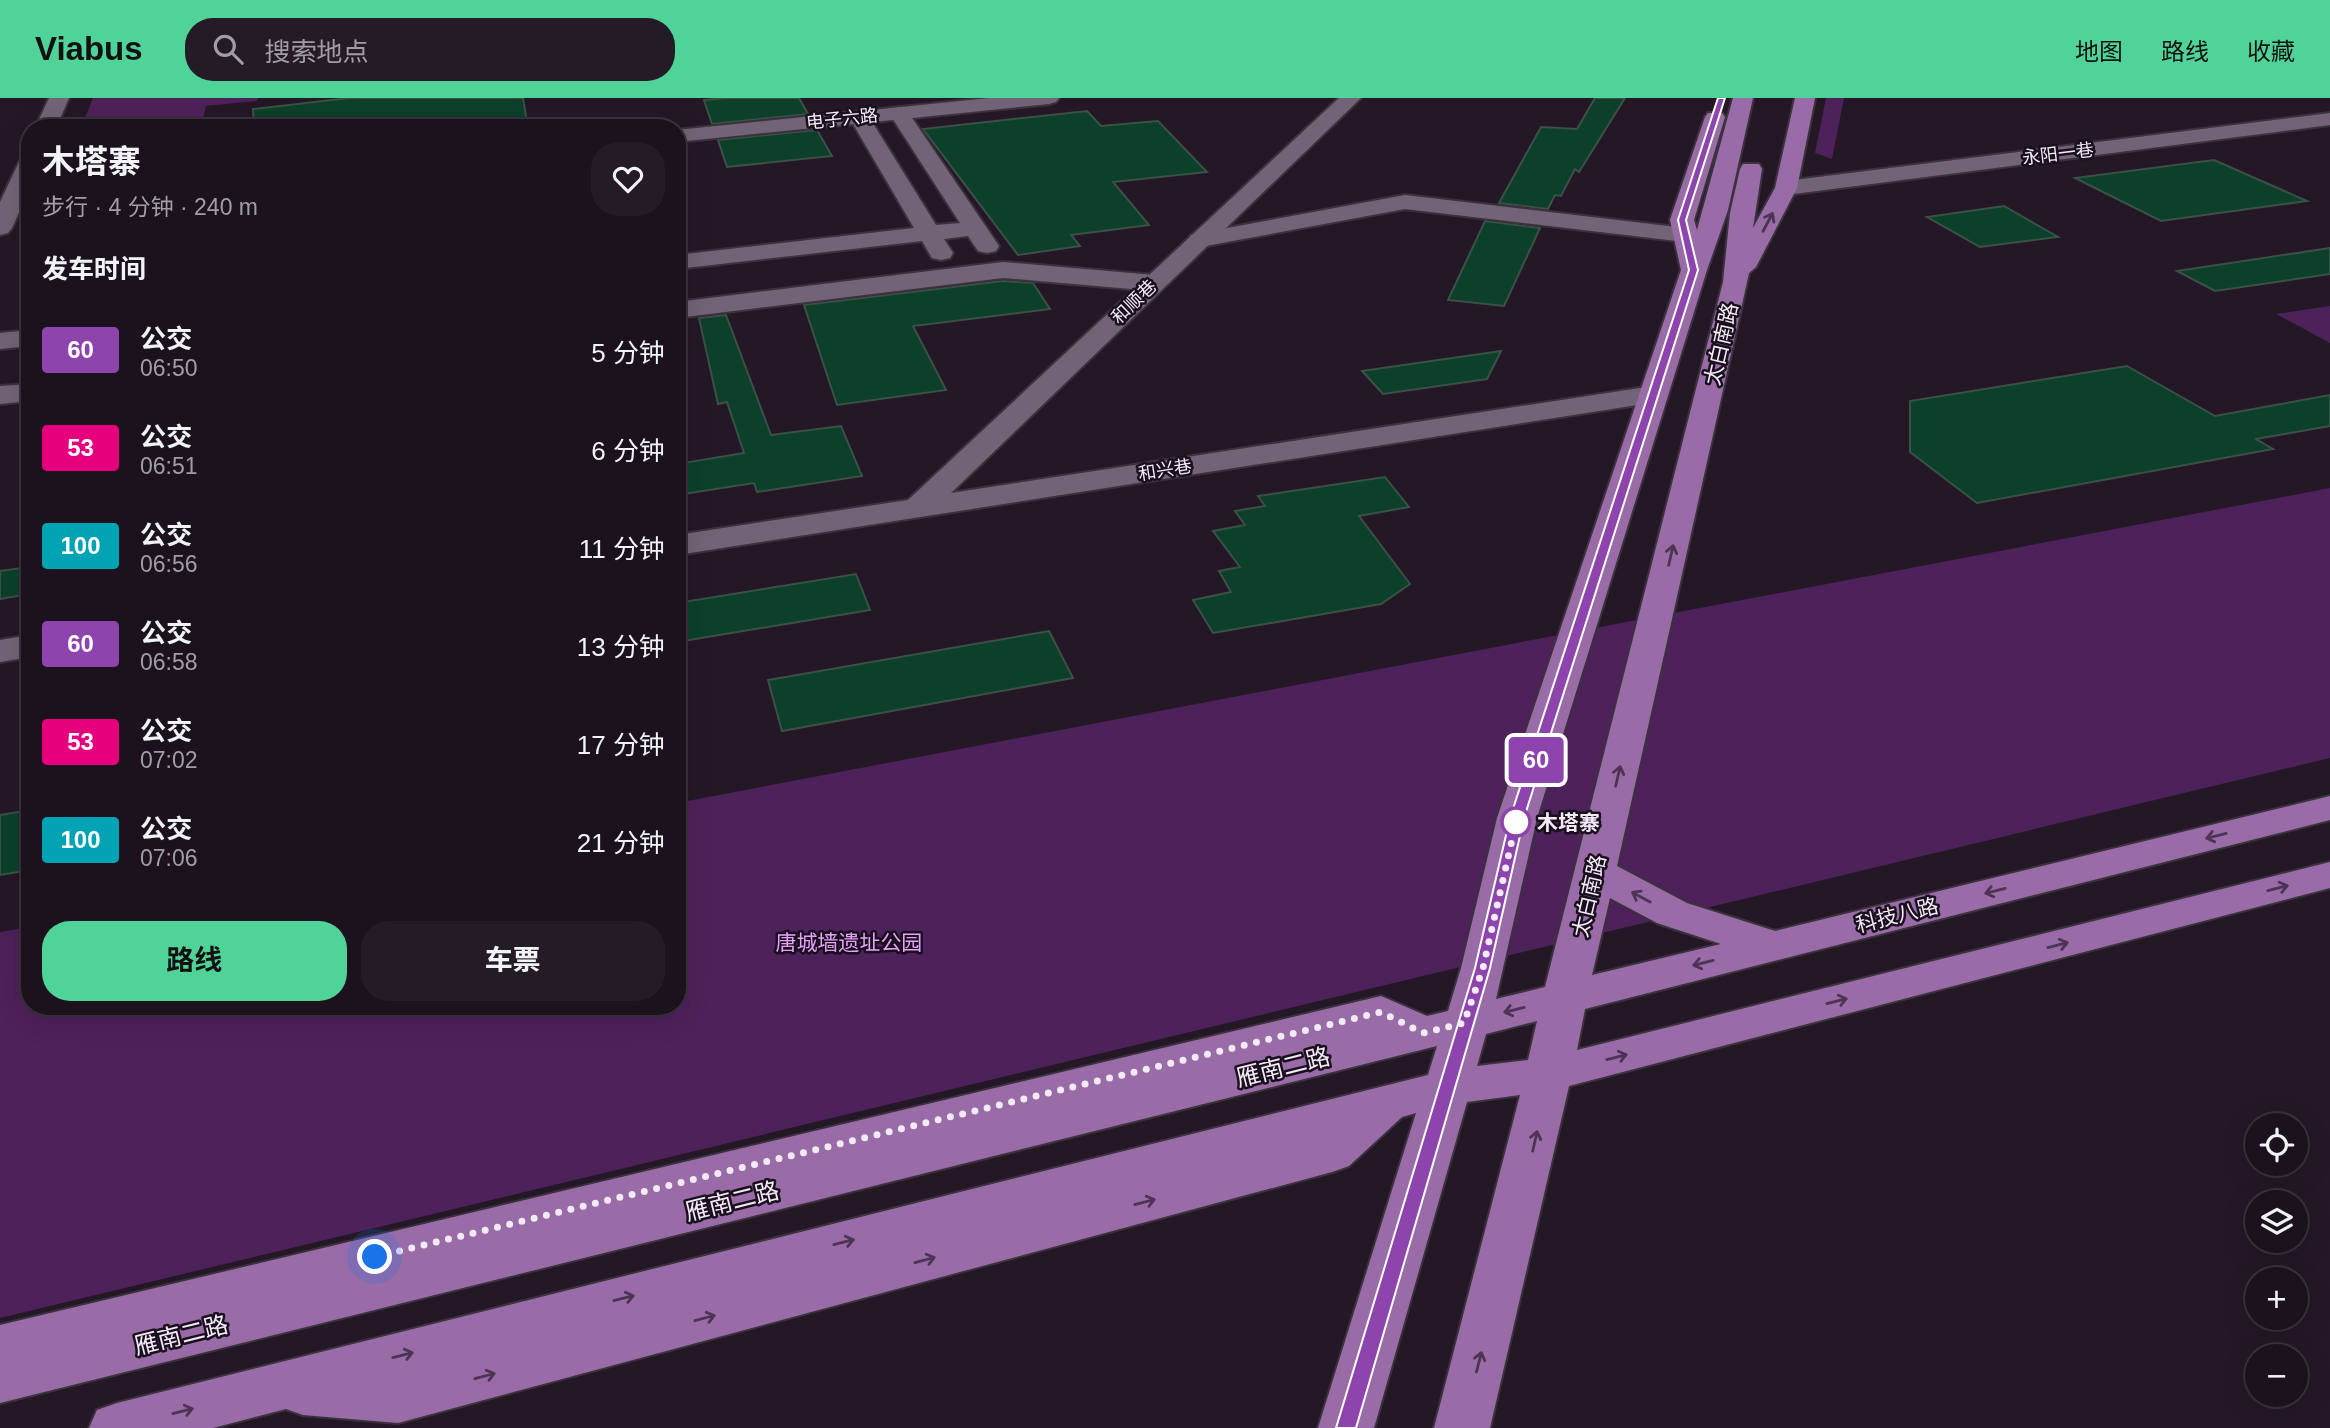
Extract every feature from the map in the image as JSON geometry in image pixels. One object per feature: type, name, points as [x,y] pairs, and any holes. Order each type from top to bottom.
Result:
[{"type":"main road","points":[[1694,270],[1684,228],[1721,98]]},
{"type":"main road","points":[[1346,1428],[1449,1087],[1444,1028],[1483,968],[1517,818],[1653,395],[1716,210],[1743,98]]},
{"type":"main road","name":"太白南路","points":[[1736,282],[1786,188],[1805,98]]},
{"type":"main road","name":"太白南路","points":[[1462,1428],[1550,1074],[1565,997],[1736,282],[1742,213],[1755,149]]},
{"type":"main road","name":"科技八路","points":[[1444,1028],[2330,808]]},
{"type":"main road","points":[[1595,872],[1672,913],[1774,946]]},
{"type":"main road","points":[[117,1428],[273,1388],[398,1399],[1332,1153],[1389,1102],[1449,1087],[1550,1074],[2330,875]]},
{"type":"main road","points":[[0,1348],[1381,1012],[1444,1028]]},
{"type":"main road","name":"雁南二路","points":[[0,1379],[1444,1028]]},
{"type":"street","points":[[49,119],[59,98]]},
{"type":"street","name":"电子六路","points":[[686,135],[1049,98]]},
{"type":"street","name":"和顺巷","points":[[919,507],[1351,98]]},
{"type":"street","name":"永阳一巷","points":[[1791,157],[1820,168],[1851,171],[2330,112]]},
{"type":"street","points":[[899,113],[1003,270]]},
{"type":"street","points":[[859,117],[955,276]]},
{"type":"street","name":"永阳一巷","points":[[1786,188],[2330,119]]},
{"type":"street","points":[[0,228],[21,185]]},
{"type":"street","points":[[1220,221],[1409,189],[1684,228]]},
{"type":"street","points":[[1200,240],[1405,202],[1684,228]]},
{"type":"street","points":[[686,261],[975,228]]},
{"type":"street","points":[[686,309],[1003,270],[1154,282]]},
{"type":"street","points":[[0,341],[21,339]]},
{"type":"street","points":[[0,395],[21,392]]},
{"type":"street","name":"和兴巷","points":[[686,544],[1653,395]]},
{"type":"street","points":[[0,651],[21,648]]},
{"type":"green space","points":[[93,98],[258,98],[257,101],[206,106],[203,119],[85,119]]},
{"type":"green space","points":[[1826,98],[1844,98],[1832,159],[1815,153]]},
{"type":"green space","points":[[2330,306],[2330,343],[2276,314]]},
{"type":"green space","name":"唐城墙遗址公园","points":[[2330,488],[2330,758],[0,1318],[0,932],[21,928],[21,1015],[686,1015],[686,801]]},
{"type":"building","points":[[349,98],[523,98],[526,119],[254,119],[253,109]]},
{"type":"building","points":[[799,98],[808,114],[712,124],[704,100]]},
{"type":"building","points":[[1595,98],[1625,98],[1579,172],[1575,169],[1561,196],[1555,195],[1548,209],[1499,203],[1541,127],[1577,129]]},
{"type":"building","points":[[1087,111],[1101,126],[1158,121],[1207,172],[1113,182],[1149,225],[1071,235],[1080,246],[1018,255],[923,129]]},
{"type":"building","points":[[817,130],[832,156],[727,167],[718,140]]},
{"type":"building","points":[[2214,160],[2307,201],[2161,221],[2075,178]]},
{"type":"building","points":[[2004,206],[2058,237],[1980,247],[1927,217]]},
{"type":"building","points":[[1485,221],[1540,228],[1504,306],[1448,300]]},
{"type":"building","points":[[2330,248],[2330,274],[2215,291],[2177,271]]},
{"type":"building","points":[[1003,281],[1033,283],[1050,309],[913,326],[946,390],[837,405],[804,305]]},
{"type":"building","points":[[726,315],[771,435],[841,426],[862,476],[757,492],[754,483],[686,494],[686,463],[744,453],[727,402],[718,404],[699,318]]},
{"type":"building","points":[[1501,351],[1487,379],[1383,394],[1362,371]]},
{"type":"building","points":[[2127,366],[2215,416],[2330,395],[2330,426],[2256,439],[2273,449],[1977,503],[1910,452],[1910,401]]},
{"type":"building","points":[[1385,477],[1409,507],[1359,516],[1410,584],[1381,604],[1213,633],[1193,600],[1231,592],[1219,571],[1240,567],[1213,531],[1245,525],[1235,511],[1265,506],[1258,496]]},
{"type":"building","points":[[21,568],[21,596],[0,599],[0,571]]},
{"type":"building","points":[[856,574],[870,610],[686,641],[686,602]]},
{"type":"building","points":[[1049,631],[1073,678],[782,731],[768,680]]},
{"type":"building","points":[[21,812],[21,872],[0,875],[0,815]]},
{"type":"bus line","name":"60","points":[[1346,1428],[1449,1087],[1464,1023],[1483,968],[1517,818],[1694,270],[1682,220],[1721,98]]},
{"type":"place","name":"木塔寨","points":[[1516,822]]},
{"type":"route","points":[[375,1257],[1381,1012],[1423,1033],[1464,1023],[1483,968],[1517,818],[1516,822]]}]
